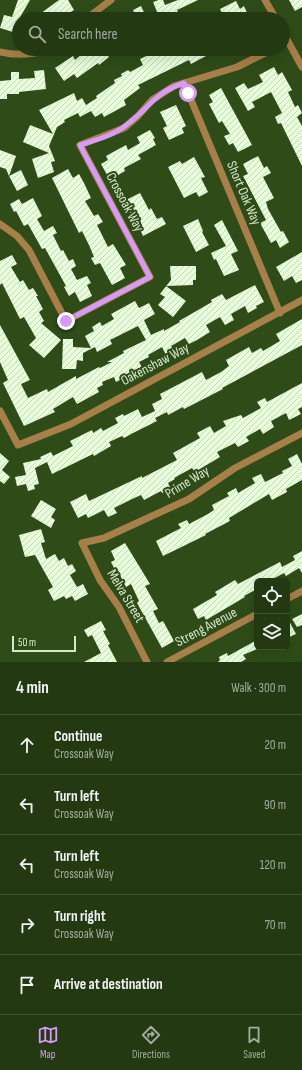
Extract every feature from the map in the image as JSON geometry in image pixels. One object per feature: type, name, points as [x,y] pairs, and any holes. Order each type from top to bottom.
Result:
[{"type":"street","points":[[95,12],[111,0]]},
{"type":"street","points":[[265,0],[272,12]]},
{"type":"street","points":[[290,49],[302,67]]},
{"type":"street","points":[[0,52],[12,55]]},
{"type":"street","name":"Crossoak Way","points":[[0,224],[17,236],[29,250],[66,321],[150,277],[80,145],[124,128],[138,116],[152,100],[169,89],[237,67],[259,56]]},
{"type":"street","name":"Short Oak Way","points":[[184,83],[280,313]]},
{"type":"street","name":"Oakenshaw Way","points":[[0,411],[18,445],[71,424],[302,300]]},
{"type":"street","name":"Prime Way","points":[[82,543],[104,538],[189,499],[235,468],[302,433]]},
{"type":"street","name":"Melva Street","points":[[82,543],[100,580],[119,607],[147,662]]},
{"type":"street","points":[[290,597],[302,591]]},
{"type":"street","name":"Streng Avenue","points":[[167,662],[254,616]]},
{"type":"building","points":[[18,0],[30,0],[23,12],[14,12]]},
{"type":"building","points":[[59,0],[68,0],[74,10],[71,12],[43,12]]},
{"type":"building","points":[[163,0],[165,5],[178,0],[198,0],[177,10],[178,12],[157,12],[153,2]]},
{"type":"building","points":[[289,0],[302,0],[302,7],[295,11]]},
{"type":"building","points":[[236,1],[240,9],[244,6],[247,12],[222,12],[220,9]]},
{"type":"building","points":[[141,6],[144,12],[134,12],[133,10]]},
{"type":"building","points":[[4,15],[12,17],[12,32],[0,28]]},
{"type":"building","points":[[73,56],[75,60],[80,56],[109,57],[99,65],[98,63],[77,78],[74,74],[64,81],[55,68]]},
{"type":"building","points":[[146,56],[206,56],[191,64],[189,60],[138,85],[140,88],[124,100],[126,105],[104,117],[102,113],[95,117],[91,111],[80,117],[78,113],[64,120],[65,122],[57,127],[49,146],[55,161],[51,162],[54,172],[38,178],[32,159],[49,153],[23,142],[30,125],[53,134],[39,110],[74,93],[77,101],[82,98],[86,105],[115,83],[114,80],[122,76],[121,74],[128,70],[130,72],[143,65],[140,59]]},
{"type":"building","points":[[274,67],[278,75],[282,72],[292,90],[288,92],[295,107],[298,105],[302,113],[297,117],[302,126],[302,166],[281,123],[278,124],[275,117],[282,113],[271,92],[252,102],[255,107],[248,111],[235,88],[244,83],[248,89],[263,82],[259,75]]},
{"type":"building","points":[[44,70],[46,89],[19,92],[19,94],[7,94],[7,99],[0,99],[0,81],[11,80],[11,72],[19,72],[19,79],[35,78],[34,71]]},
{"type":"building","points":[[221,88],[252,145],[238,152],[233,143],[229,145],[224,136],[230,134],[222,121],[219,123],[209,104],[213,102],[209,95]]},
{"type":"building","points":[[176,105],[186,126],[182,128],[184,133],[169,140],[163,128],[167,126],[160,112]]},
{"type":"building","points":[[150,130],[155,138],[153,139],[156,145],[138,155],[141,159],[124,168],[125,171],[110,180],[101,164],[108,160],[106,156],[126,145],[128,150],[140,143],[137,137]]},
{"type":"building","points":[[0,150],[16,156],[9,176],[6,169],[0,167]]},
{"type":"building","points":[[258,156],[264,168],[267,166],[271,173],[263,177],[274,198],[266,202],[268,209],[281,232],[283,231],[289,242],[280,248],[276,240],[271,243],[260,223],[266,220],[243,176],[248,174],[243,164]]},
{"type":"building","points":[[194,157],[205,177],[201,178],[208,192],[199,197],[196,192],[184,198],[168,167],[180,161],[182,164]]},
{"type":"building","points":[[68,169],[73,178],[79,174],[91,198],[85,201],[94,216],[98,214],[103,222],[97,225],[108,247],[113,244],[126,265],[120,268],[125,278],[112,285],[100,263],[95,265],[91,258],[94,257],[89,245],[82,231],[79,233],[52,178]]},
{"type":"building","points":[[21,170],[28,185],[17,191],[9,176]]},
{"type":"building","points":[[140,193],[149,210],[151,208],[157,219],[162,217],[166,224],[143,236],[139,227],[142,225],[135,212],[131,214],[124,201]]},
{"type":"building","points":[[33,198],[42,216],[37,219],[44,231],[53,226],[57,233],[53,235],[61,251],[63,250],[69,261],[73,259],[76,266],[71,269],[77,280],[87,276],[91,283],[87,285],[92,296],[80,302],[75,292],[69,296],[64,287],[66,286],[45,248],[42,249],[28,224],[24,226],[16,211],[14,212],[10,204],[19,199],[22,204]]},
{"type":"building","points":[[198,219],[203,231],[202,232],[209,245],[196,252],[183,226]]},
{"type":"building","points":[[222,220],[238,251],[231,254],[239,270],[224,276],[216,259],[214,260],[211,253],[226,246],[214,225]]},
{"type":"building","points":[[302,252],[302,280],[296,283],[292,276],[284,281],[276,267]]},
{"type":"building","points":[[12,255],[17,264],[11,267],[20,282],[23,280],[29,290],[33,288],[38,296],[36,296],[43,309],[39,312],[44,321],[41,323],[61,340],[44,358],[29,345],[36,338],[24,317],[20,319],[2,283],[0,285],[0,261]]},
{"type":"building","points":[[170,266],[196,266],[196,280],[193,280],[193,285],[166,286],[171,280]]},
{"type":"building","points":[[255,285],[264,302],[256,306],[257,308],[248,313],[245,306],[231,314],[234,320],[225,325],[220,317],[206,325],[210,332],[197,340],[189,344],[185,338],[171,346],[174,351],[166,355],[162,347],[148,355],[149,357],[139,362],[143,369],[116,382],[114,377],[102,382],[103,385],[97,388],[99,392],[77,404],[73,397],[53,409],[55,412],[24,426],[3,383],[8,380],[0,362],[0,325],[30,380],[21,384],[28,398],[47,389],[48,392],[76,376],[76,379],[99,367],[100,368],[112,362],[107,362],[124,353],[123,351],[146,340],[138,326],[110,340],[112,344],[97,352],[95,347],[83,353],[83,361],[77,360],[76,369],[62,369],[63,339],[73,339],[73,347],[91,348],[85,336],[94,331],[92,327],[100,322],[102,326],[114,319],[111,314],[135,301],[139,308],[149,303],[155,314],[144,320],[151,335],[164,329],[164,331],[180,322],[179,321],[212,302],[211,300],[222,294],[226,300]]},
{"type":"building","points":[[166,286],[186,301],[173,317],[158,305],[165,297],[160,294]]},
{"type":"building","points":[[302,319],[302,345],[184,409],[183,407],[168,415],[167,412],[155,418],[157,421],[124,438],[122,436],[109,442],[111,446],[94,456],[93,454],[52,474],[47,462],[35,468],[39,484],[34,485],[35,489],[28,491],[26,484],[17,486],[15,477],[26,475],[23,463],[41,459],[40,457],[51,452],[53,456],[73,446],[70,441],[92,430],[93,433],[101,428],[103,431],[118,423],[115,418],[123,414],[124,416],[138,409],[142,417],[155,411],[152,404],[162,399],[160,394],[202,372],[206,380],[229,366],[226,360],[249,347],[252,353],[261,348],[263,351],[280,341],[276,334]]},
{"type":"building","points":[[302,383],[302,407],[298,409],[301,414],[289,420],[286,413],[271,421],[274,427],[263,434],[260,429],[246,437],[249,441],[238,447],[235,443],[217,452],[220,457],[195,472],[192,468],[174,478],[175,479],[168,483],[171,489],[162,493],[161,491],[144,500],[141,495],[132,499],[114,508],[117,513],[108,517],[104,510],[88,518],[86,514],[78,518],[70,502],[86,494],[89,501],[142,476],[142,478],[177,460],[173,453],[200,438],[197,433],[210,426],[214,433],[226,426],[223,421],[241,415],[243,418],[261,408],[257,402],[265,398],[267,402]]},
{"type":"building","points":[[0,453],[9,461],[2,470],[10,477],[4,484],[0,481]]},
{"type":"building","points":[[297,454],[302,464],[302,480],[286,489],[287,492],[272,500],[269,494],[229,518],[230,521],[205,534],[206,535],[163,556],[156,541],[181,528],[178,524],[187,520],[189,524],[208,514],[214,510],[212,505],[229,496],[227,493],[236,488],[238,493],[255,483],[252,478],[261,474],[265,482],[283,473],[282,471],[292,466],[288,459]]},
{"type":"building","points":[[41,500],[56,509],[51,517],[55,520],[51,528],[31,516]]},
{"type":"building","points":[[41,529],[45,542],[41,543],[46,559],[55,554],[59,561],[64,558],[68,566],[72,564],[76,571],[70,575],[77,587],[83,584],[88,594],[75,601],[72,596],[66,599],[64,596],[54,601],[48,590],[53,587],[35,555],[25,557],[19,535]]},
{"type":"building","points":[[125,543],[150,584],[145,586],[158,609],[153,611],[159,623],[163,621],[174,641],[162,648],[137,603],[139,601],[131,584],[126,587],[117,569],[115,570],[111,562],[115,560],[111,551]]},
{"type":"building","points":[[302,551],[302,573],[299,568],[286,576],[284,573],[275,578],[254,578],[254,591],[206,620],[204,616],[198,619],[193,609],[217,595],[215,592],[235,580],[238,584],[280,562],[282,567],[295,560],[293,556]]},
{"type":"building","points":[[302,614],[302,625],[297,627],[292,619]]},
{"type":"building","points":[[101,621],[106,630],[103,631],[110,644],[108,645],[117,662],[84,662],[101,653],[92,635],[88,637],[84,630]]},
{"type":"building","points":[[290,623],[296,634],[290,637]]},
{"type":"building","points":[[254,642],[255,650],[243,655],[246,659],[241,662],[218,662],[220,660],[219,657],[227,653],[228,656]]},
{"type":"route","points":[[66,321],[150,277],[80,145],[124,128],[138,116],[152,100],[174,86],[184,83],[188,93]]}]
